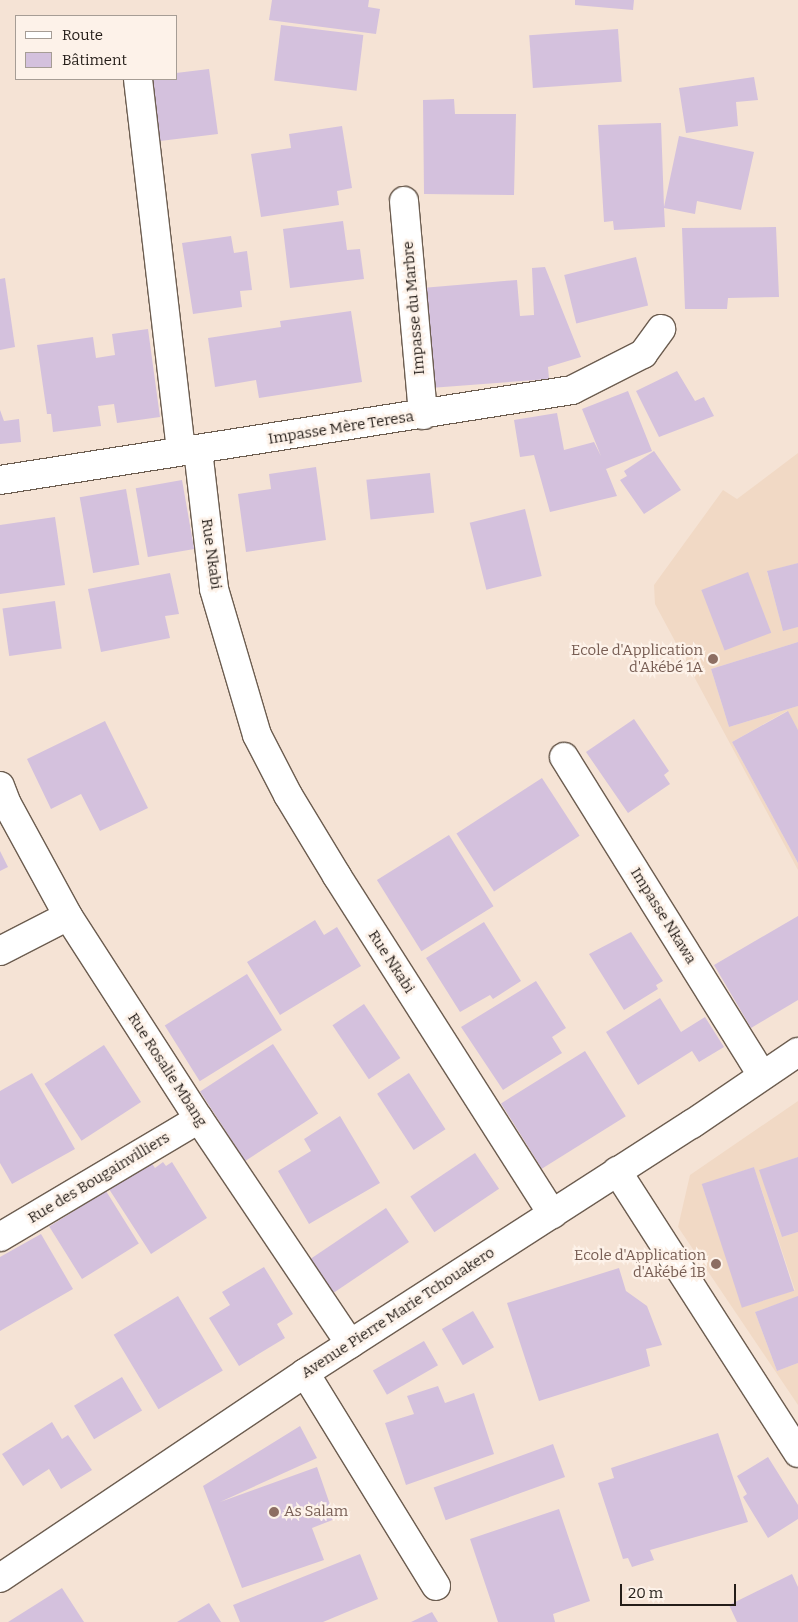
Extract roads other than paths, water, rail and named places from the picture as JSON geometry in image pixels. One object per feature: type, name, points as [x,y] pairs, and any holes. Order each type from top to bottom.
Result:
[{"type":"street","name":"Rue Nkabi","points":[[138,80],[189,450],[214,589],[257,735],[288,795],[552,1214]]},
{"type":"street","name":"Impasse du Marbre","points":[[404,201],[423,416]]},
{"type":"street","name":"Impasse Mère Teresa","points":[[0,480],[423,416],[572,390],[643,354],[661,330]]},
{"type":"street","name":"Impasse Nkawa","points":[[564,757],[762,1075]]},
{"type":"street","name":"Rue Rosalie Mbang","points":[[0,786],[7,804],[68,916],[199,1119],[350,1344]]},
{"type":"street","points":[[0,951],[68,916]]},
{"type":"street","name":"Avenue Pierre Marie Tchouakero","points":[[0,1578],[305,1373],[552,1214],[798,1052]]},
{"type":"street","name":"Rue des Bougainvilliers","points":[[0,1237],[199,1119]]},
{"type":"street","points":[[617,1171],[798,1453]]},
{"type":"street","points":[[305,1373],[436,1586]]},
{"type":"place","name":"Ecole d'Application d'Akébé 1A","points":[[713,659]]},
{"type":"place","name":"Ecole d'Application d'Akébé 1B","points":[[716,1264]]},
{"type":"place","name":"As Salam","points":[[274,1512]]}]
